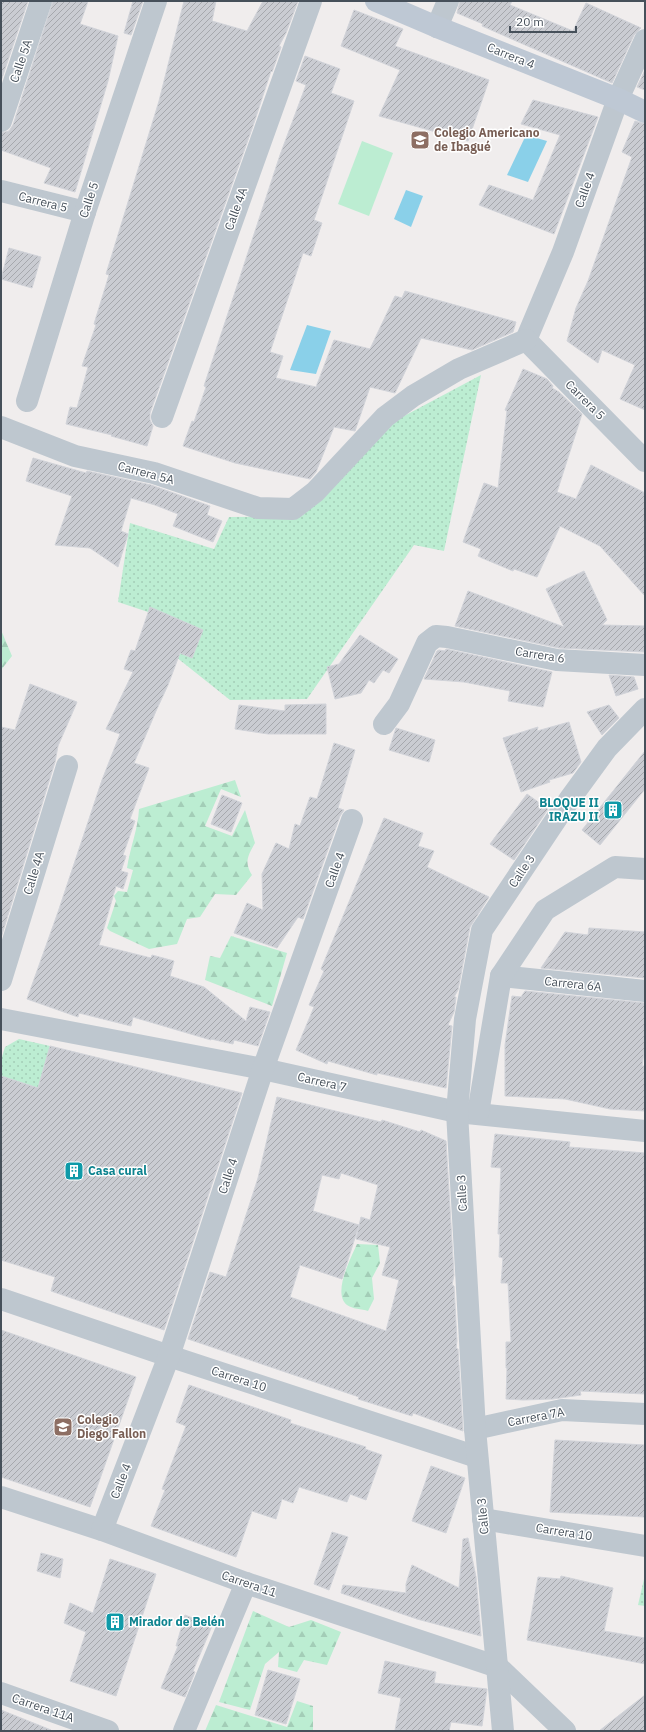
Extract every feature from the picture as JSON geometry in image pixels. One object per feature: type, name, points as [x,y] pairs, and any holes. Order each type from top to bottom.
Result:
[{"type":"street","name":"Calle 5A","points":[[1,121],[41,1]]},
{"type":"street","name":"Calle 5","points":[[27,401],[85,212],[156,1]]},
{"type":"street","name":"Calle 4A","points":[[162,417],[311,1]]},
{"type":"street","name":"Carrera 4","points":[[376,1],[437,27],[618,98],[645,112]]},
{"type":"street","points":[[437,27],[448,1]]},
{"type":"street","name":"Calle 4","points":[[526,340],[563,252],[618,98],[645,40]]},
{"type":"street","name":"Carrera 5","points":[[1,191],[85,212]]},
{"type":"street","name":"Carrera 5","points":[[526,340],[645,461]]},
{"type":"street","name":"Carrera 5A","points":[[1,427],[75,456],[154,473],[258,508],[293,509],[315,492],[385,417],[413,396],[459,369],[526,340]]},
{"type":"street","name":"Carrera 6","points":[[384,724],[399,704],[427,643],[436,636],[558,660],[645,665]]},
{"type":"street","name":"Calle 3","points":[[504,1731],[477,1456],[457,1112],[465,1019],[482,930],[569,800],[607,748],[645,709]]},
{"type":"street","name":"Calle 4A","points":[[1,980],[67,766]]},
{"type":"street","name":"Calle 4","points":[[102,1530],[169,1356],[263,1069],[352,820]]},
{"type":"street","points":[[478,1114],[502,976],[545,910],[615,867],[645,870]]},
{"type":"street","name":"Carrera 6A","points":[[502,976],[645,991]]},
{"type":"street","name":"Carrera 7","points":[[1,1019],[263,1069],[457,1112],[645,1131]]},
{"type":"street","name":"Carrera 10","points":[[1,1299],[169,1356],[477,1456]]},
{"type":"street","name":"Carrera 7A","points":[[475,1429],[562,1410],[645,1414]]},
{"type":"street","name":"Carrera 11","points":[[1,1497],[102,1530],[246,1583],[498,1667]]},
{"type":"street","name":"Carrera 10","points":[[483,1519],[645,1546]]},
{"type":"street","points":[[184,1731],[246,1583]]},
{"type":"street","points":[[498,1667],[565,1731]]},
{"type":"street","name":"Carrera 11A","points":[[1,1693],[108,1731]]},
{"type":"green space","points":[[362,141],[393,153],[369,216],[338,204]]},
{"type":"green space","points":[[481,375],[444,551],[414,545],[307,699],[230,700],[176,657],[202,630],[118,602],[130,523],[214,549],[229,517],[302,516],[389,424]]},
{"type":"green space","points":[[1,630],[12,656],[1,670]]},
{"type":"green space","points":[[235,780],[241,797],[221,789],[205,826],[232,836],[245,810],[255,843],[248,859],[248,866],[252,875],[236,895],[215,894],[200,917],[187,919],[177,944],[149,949],[110,931],[107,928],[116,901],[114,896],[118,891],[127,892],[133,870],[127,868],[139,809]]},
{"type":"green space","points":[[231,936],[287,953],[272,1006],[205,980],[210,956],[220,958]]},
{"type":"green space","points":[[19,1039],[50,1046],[38,1088],[1,1076],[1,1060],[5,1047]]},
{"type":"green space","points":[[357,1244],[378,1245],[380,1263],[372,1278],[374,1299],[368,1311],[347,1305],[343,1300],[341,1292],[347,1266]]},
{"type":"green space","points":[[644,1579],[645,1580],[645,1606],[638,1605]]},
{"type":"green space","points":[[253,1611],[289,1627],[311,1620],[341,1632],[327,1665],[304,1660],[297,1672],[278,1667],[279,1652],[265,1664],[250,1710],[219,1702]]},
{"type":"green space","points":[[297,1701],[313,1706],[313,1731],[205,1731],[216,1705],[287,1727]]},
{"type":"water","points":[[526,135],[547,141],[528,182],[507,175]]},
{"type":"water","points":[[406,190],[423,196],[411,227],[394,219]]},
{"type":"water","points":[[307,325],[331,331],[316,374],[290,370]]},
{"type":"building","points":[[1,1],[28,1],[1,81]]},
{"type":"building","points":[[53,1],[88,1],[80,24],[118,36],[108,81],[75,192],[44,183],[51,168],[1,150],[1,133],[9,131],[13,125]]},
{"type":"building","points":[[133,1],[143,1],[131,35],[124,33]]},
{"type":"building","points":[[184,1],[216,1],[212,21],[247,31],[263,1],[298,1],[286,33],[279,46],[281,47],[272,72],[271,71],[253,126],[150,413],[150,420],[153,426],[147,446],[111,436],[112,435],[66,424],[70,407],[77,408],[88,367],[82,366],[96,325],[94,324],[109,275],[106,274],[159,101]]},
{"type":"building","points":[[460,1],[512,1],[510,5],[573,31],[586,3],[641,28],[634,35],[612,83],[482,26],[483,24],[457,13]]},
{"type":"building","points":[[354,10],[403,29],[395,46],[489,80],[468,141],[379,116],[400,70],[341,46]]},
{"type":"building","points":[[305,56],[340,69],[331,93],[354,101],[314,220],[322,223],[311,256],[303,253],[270,352],[283,356],[276,378],[316,387],[334,340],[370,349],[395,296],[402,298],[405,291],[516,322],[513,332],[472,350],[421,338],[395,393],[370,387],[355,431],[334,427],[316,472],[310,479],[235,463],[183,446],[192,421],[194,422],[206,387],[204,386],[280,155],[306,85],[296,81]]},
{"type":"building","points":[[645,70],[645,90],[637,87]]},
{"type":"building","points":[[533,100],[598,117],[554,234],[479,205],[489,185],[533,200],[560,135],[521,124]]},
{"type":"building","points":[[635,121],[645,124],[645,410],[620,399],[635,365],[602,350],[598,363],[567,341],[576,308],[588,281],[632,157],[622,152]]},
{"type":"building","points":[[9,248],[41,257],[32,288],[1,279]]},
{"type":"building","points":[[523,369],[547,379],[553,386],[552,388],[559,392],[582,414],[557,492],[576,499],[591,465],[645,493],[645,596],[600,546],[560,526],[537,577],[514,569],[513,571],[482,558],[478,556],[481,549],[463,542],[484,483],[498,488],[507,411],[505,410]]},
{"type":"building","points":[[33,458],[86,473],[87,471],[151,485],[210,506],[207,515],[222,521],[213,542],[173,526],[178,514],[131,498],[121,531],[128,534],[118,567],[90,548],[55,545],[72,496],[26,481]]},
{"type":"building","points":[[584,571],[607,620],[602,625],[645,626],[645,652],[559,648],[455,626],[468,591],[564,627],[546,589]]},
{"type":"building","points":[[150,607],[203,630],[192,658],[180,653],[168,685],[134,763],[149,768],[130,819],[135,821],[123,855],[126,856],[121,871],[128,873],[123,889],[116,886],[99,945],[151,958],[152,955],[174,961],[170,976],[204,987],[246,1021],[250,1007],[270,1012],[258,1046],[234,1040],[233,1044],[211,1040],[133,1017],[131,1026],[79,1013],[78,1017],[27,999],[102,780],[120,734],[106,729],[133,672],[124,669],[131,650],[135,651]]},
{"type":"building","points":[[360,635],[398,659],[389,673],[383,670],[374,683],[369,680],[361,693],[335,699],[327,667],[339,664]]},
{"type":"building","points":[[446,649],[552,672],[543,707],[508,701],[510,691],[464,682],[424,679],[437,651],[445,651]]},
{"type":"building","points":[[609,675],[634,677],[638,689],[616,696]]},
{"type":"building","points":[[30,684],[77,702],[58,746],[55,762],[1,938],[1,727],[15,730]]},
{"type":"building","points":[[326,704],[326,734],[268,734],[235,729],[239,705],[285,711],[285,705]]},
{"type":"building","points":[[609,705],[619,718],[602,735],[587,712]]},
{"type":"building","points":[[569,722],[581,762],[573,773],[549,780],[550,782],[521,792],[503,738],[538,727],[537,731]]},
{"type":"building","points":[[396,728],[435,740],[429,762],[389,750]]},
{"type":"building","points":[[334,743],[355,750],[338,808],[344,810],[340,816],[303,919],[298,917],[277,948],[234,933],[247,903],[263,910],[262,874],[276,843],[289,849],[295,824],[300,826],[310,797],[317,799]]},
{"type":"building","name":"BLOQUE II IRAZU II","points":[[645,751],[645,789],[600,845],[582,830]]},
{"type":"building","points":[[527,794],[548,809],[514,860],[490,844]]},
{"type":"building","points":[[222,795],[242,803],[231,832],[211,824]]},
{"type":"building","points":[[384,818],[423,833],[418,846],[434,851],[427,867],[489,897],[470,927],[458,990],[454,997],[456,997],[454,1012],[448,1025],[452,1026],[446,1088],[377,1073],[377,1075],[328,1061],[327,1064],[296,1050],[314,1007],[309,1005],[324,971],[321,969]]},
{"type":"building","points":[[589,928],[645,932],[645,978],[541,968],[565,932],[588,935]]},
{"type":"building","points":[[525,991],[645,1003],[645,1047],[642,1066],[645,1066],[645,1111],[610,1109],[565,1099],[505,1096],[505,1045],[512,996],[521,997]]},
{"type":"building","points":[[50,1046],[242,1093],[164,1330],[51,1291],[55,1277],[1,1260],[1,1076],[38,1088]]},
{"type":"building","points":[[277,1097],[381,1122],[382,1120],[420,1132],[421,1130],[446,1141],[454,1275],[452,1285],[454,1286],[457,1341],[456,1348],[458,1349],[463,1431],[413,1413],[412,1416],[358,1399],[359,1397],[188,1339],[210,1272],[226,1277],[258,1178]],"holes":[[[341,1173],[378,1185],[370,1220],[361,1217],[356,1239],[390,1247],[382,1275],[399,1280],[386,1331],[290,1297],[300,1265],[342,1279],[359,1225],[313,1211],[322,1175],[339,1179]]]},
{"type":"building","points":[[495,1134],[570,1142],[569,1147],[645,1153],[645,1394],[580,1391],[581,1395],[553,1399],[506,1399],[506,1342],[511,1342],[508,1283],[501,1283],[503,1258],[499,1257],[500,1234],[498,1234],[501,1168],[491,1167]]},
{"type":"building","name":"Colegio Diego Fallon","points":[[1,1330],[136,1377],[90,1507],[1,1477]]},
{"type":"building","points":[[189,1385],[291,1420],[290,1423],[366,1447],[365,1449],[382,1455],[366,1500],[350,1494],[347,1502],[299,1487],[293,1503],[282,1499],[276,1519],[252,1511],[236,1557],[151,1526],[165,1490],[162,1489],[186,1426],[176,1422]]},
{"type":"building","points":[[555,1440],[645,1445],[645,1517],[550,1512]]},
{"type":"building","points":[[431,1466],[465,1478],[446,1533],[412,1521]]},
{"type":"building","points":[[332,1532],[348,1537],[329,1590],[314,1584]]},
{"type":"building","points":[[468,1538],[476,1577],[481,1636],[417,1619],[341,1593],[343,1585],[406,1593],[406,1584],[412,1565],[459,1588],[463,1539]]},
{"type":"building","points":[[41,1553],[63,1559],[60,1578],[37,1571]]},
{"type":"building","name":"Mirador de Belén","points":[[110,1559],[156,1574],[116,1696],[70,1681],[86,1632],[64,1623],[70,1603],[93,1613]]},
{"type":"building","points":[[561,1576],[613,1588],[604,1631],[645,1638],[645,1664],[527,1640],[538,1577],[560,1579]]},
{"type":"building","points":[[185,1615],[212,1626],[193,1671],[195,1672],[185,1697],[161,1688],[178,1646],[176,1646]]},
{"type":"building","points":[[385,1661],[436,1672],[434,1683],[487,1689],[482,1726],[451,1722],[449,1731],[395,1730],[401,1698],[378,1693]]},
{"type":"building","points":[[268,1670],[300,1679],[286,1724],[255,1715]]},
{"type":"building","points":[[645,1695],[645,1731],[599,1731]]},
{"type":"building","points":[[1,1710],[51,1730],[51,1731],[1,1731]]},
{"type":"place","name":"Colegio Americano de Ibagué","points":[[420,140]]},
{"type":"place","name":"BLOQUE II IRAZU II","points":[[613,810]]},
{"type":"place","name":"Casa cural","points":[[74,1171]]},
{"type":"place","name":"Colegio Diego Fallon","points":[[63,1427]]},
{"type":"place","name":"Mirador de Belén","points":[[115,1622]]}]
